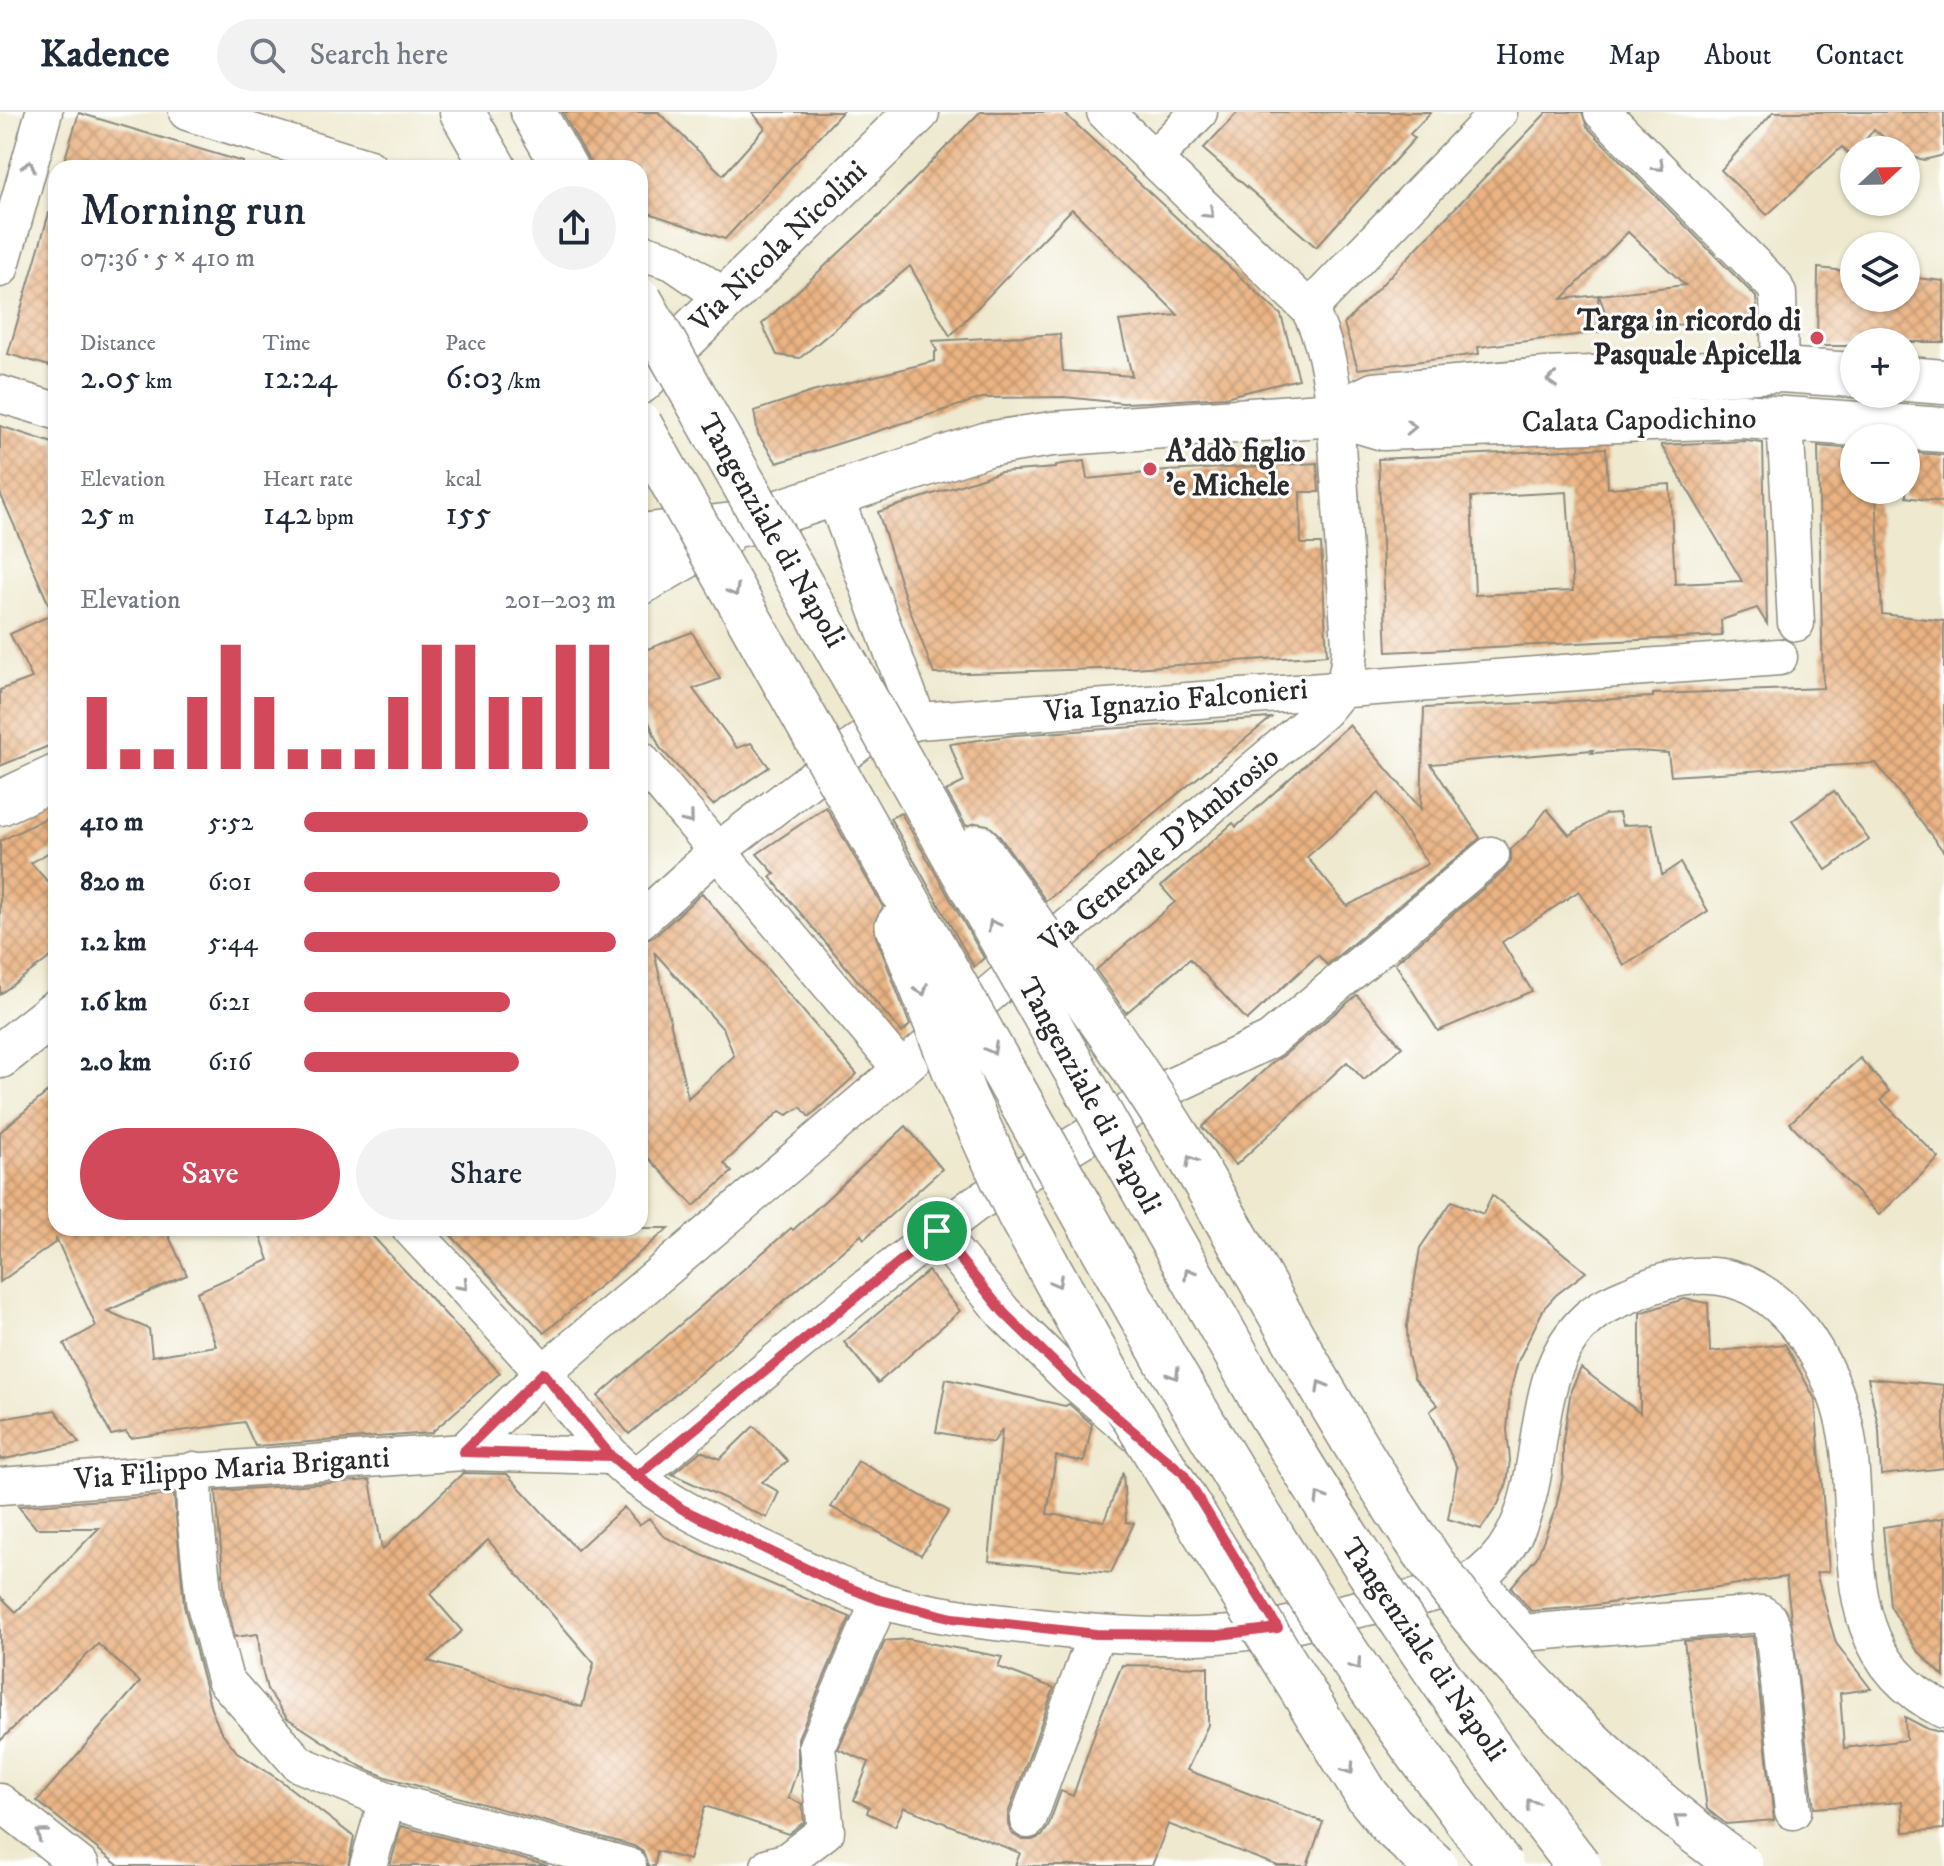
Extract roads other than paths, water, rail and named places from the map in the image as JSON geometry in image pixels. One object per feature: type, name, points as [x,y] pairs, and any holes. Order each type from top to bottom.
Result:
[{"type":"main road","points":[[462,112],[489,160]]},
{"type":"main road","points":[[533,112],[560,160]]},
{"type":"main road","name":"Via Nicola Nicolini","points":[[648,374],[917,112]]},
{"type":"main road","name":"Tangenziale di Napoli","points":[[648,314],[1266,1407],[1345,1538],[1484,1740],[1579,1866]]},
{"type":"main road","name":"Calata Capodichino","points":[[1335,414],[1374,395],[1546,380],[1780,370],[1840,374]]},
{"type":"main road","points":[[1920,380],[1944,382]]},
{"type":"main road","name":"Calata Capodichino","points":[[648,535],[742,524],[988,444],[1039,436],[1335,414],[1383,428],[1742,416],[1944,430]]},
{"type":"main road","name":"Tangenziale di Napoli","points":[[648,439],[1167,1362],[1238,1482],[1324,1619],[1418,1755],[1501,1866]]},
{"type":"main road","name":"Calata Capodichino","points":[[648,578],[742,524]]},
{"type":"main road","points":[[839,649],[1136,1070],[1181,1142],[1348,1432],[1406,1524],[1474,1617],[1592,1743],[1666,1808],[1741,1866]]},
{"type":"main road","points":[[0,803],[48,781]]},
{"type":"main road","points":[[844,786],[965,1097],[1019,1214],[1115,1387],[1339,1753],[1392,1826],[1435,1866]]},
{"type":"main road","points":[[0,1056],[48,1018]]},
{"type":"street","points":[[0,269],[44,112]]},
{"type":"street","points":[[187,112],[343,160]]},
{"type":"street","points":[[1105,112],[1309,309],[1332,381],[1350,645],[1344,688]]},
{"type":"street","points":[[1153,159],[1199,112]]},
{"type":"street","points":[[1309,309],[1499,112]]},
{"type":"street","points":[[1602,112],[1774,285],[1778,294],[1780,370]]},
{"type":"street","points":[[648,254],[673,262],[726,298]]},
{"type":"street","points":[[0,394],[48,409]]},
{"type":"street","points":[[1785,419],[1796,623]]},
{"type":"street","points":[[834,494],[918,721]]},
{"type":"street","name":"Via Ignazio Falconieri","points":[[648,914],[716,852],[869,735],[918,721],[1779,657]]},
{"type":"street","name":"Via Generale D'Ambrosio","points":[[543,1373],[1323,711],[1344,688]]},
{"type":"street","points":[[648,769],[900,1068]]},
{"type":"street","points":[[623,1466],[975,1204],[1166,1089],[1270,1040],[1491,855]]},
{"type":"street","points":[[937,1231],[1004,1313],[1047,1355],[1183,1473],[1278,1628]]},
{"type":"street","points":[[417,1236],[623,1466],[682,1509],[834,1582],[880,1600],[953,1618],[1096,1634],[1219,1635],[1278,1628],[1477,1579],[1505,1553],[1526,1506],[1554,1365],[1568,1339],[1592,1314],[1654,1284],[1706,1274],[1731,1279],[1754,1287],[1775,1302],[1796,1323],[1829,1376],[1844,1421],[1849,1450],[1862,1615],[1874,1644],[1898,1675],[1921,1699],[1944,1710]]},
{"type":"street","points":[[463,1452],[543,1373]]},
{"type":"street","name":"Via Filippo Maria Briganti","points":[[0,1486],[463,1452],[623,1466]]},
{"type":"street","points":[[194,1470],[204,1601],[225,1680],[299,1764],[387,1800],[628,1866]]},
{"type":"street","points":[[1477,1579],[1522,1633],[1762,1614],[1769,1619],[1773,1628],[1793,1811]]},
{"type":"street","points":[[769,1866],[787,1861],[826,1831],[817,1746],[880,1600]]},
{"type":"street","points":[[1028,1820],[1096,1634]]},
{"type":"street","points":[[368,1866],[387,1800]]},
{"type":"street","points":[[0,1802],[81,1866]]},
{"type":"place","name":"Targa in ricordo di Pasquale Apicella","points":[[1817,338]]},
{"type":"place","name":"A'ddò figlio 'e Michele","points":[[1150,469]]}]
